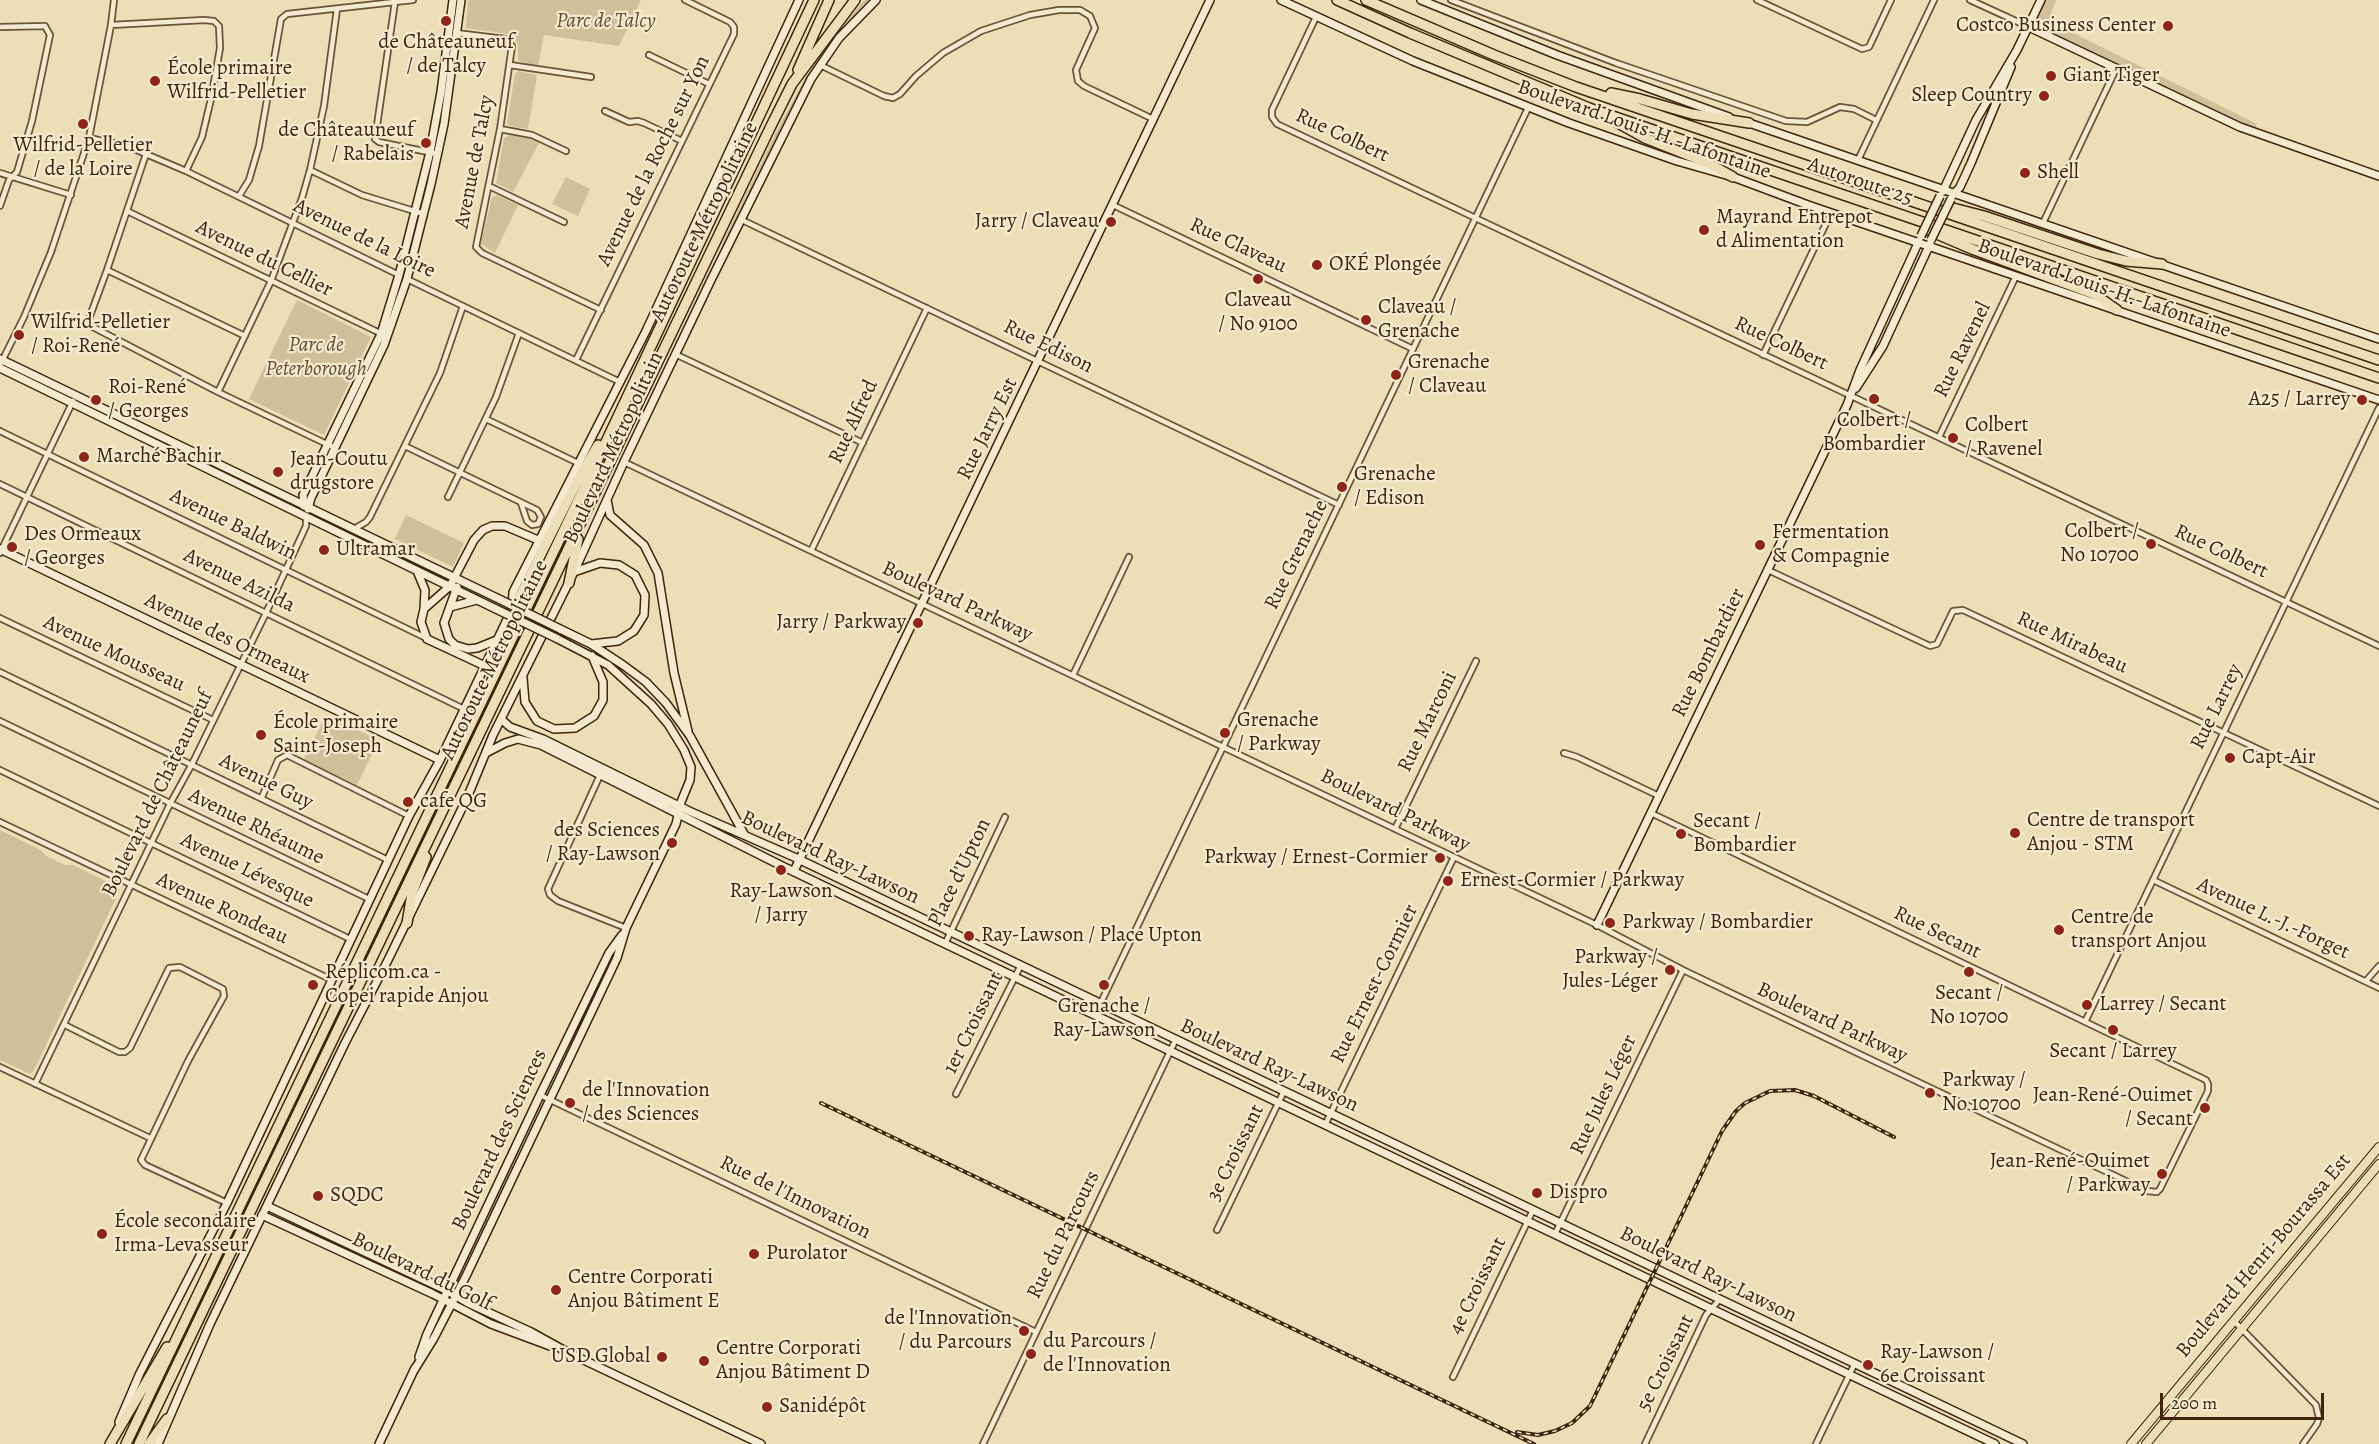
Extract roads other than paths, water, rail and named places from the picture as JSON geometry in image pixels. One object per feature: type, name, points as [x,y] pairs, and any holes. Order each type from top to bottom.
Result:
[{"type":"highway","name":"Autoroute Métropolitaine","points":[[126,1444],[814,0]]},
{"type":"highway","points":[[792,84],[829,0]]},
{"type":"highway","name":"Autoroute Métropolitaine","points":[[139,1444],[792,84],[855,0]]},
{"type":"highway","name":"Autoroute 25","points":[[1337,0],[1430,42],[1589,108],[2379,378]]},
{"type":"highway","name":"Autoroute 25","points":[[1366,0],[1494,56],[1576,87],[1904,196],[2379,360]]},
{"type":"highway","points":[[1576,87],[1640,99],[1692,114],[1749,123]]},
{"type":"highway","points":[[1589,108],[1645,138],[1708,162],[1733,177]]},
{"type":"highway","points":[[1904,196],[1984,216],[2082,249],[2126,261],[2162,264]]},
{"type":"highway","points":[[1867,204],[1972,249],[2094,294],[2117,310]]},
{"type":"highway","points":[[512,609],[580,476],[621,407]]},
{"type":"highway","points":[[569,583],[585,513]]},
{"type":"highway","points":[[406,923],[412,893],[424,866],[437,823]]},
{"type":"highway","points":[[110,1444],[190,1310]]},
{"type":"highway","points":[[149,1444],[167,1419]]},
{"type":"main road","name":"Boulevard Henri-Bourassa Est","points":[[2131,1444],[2375,1157],[2379,1147]]},
{"type":"main road","name":"Boulevard Henri-Bourassa Est","points":[[2146,1444],[2379,1164]]},
{"type":"street","points":[[114,0],[89,138],[47,263],[1,363],[75,396],[501,600],[591,644],[623,664],[645,682],[670,708],[690,736],[744,834]]},
{"type":"street","points":[[239,196],[249,180],[259,146],[281,19],[287,14],[337,9],[360,3],[413,0]]},
{"type":"street","name":"Boulevard de Châteauneuf","points":[[453,0],[453,33]]},
{"type":"street","name":"Boulevard de Châteauneuf","points":[[35,1084],[65,1026],[130,884],[266,613],[306,526],[306,506],[384,335],[403,277],[434,153],[453,33],[461,0]]},
{"type":"street","name":"Avenue de la Roche sur Yon","points":[[576,360],[734,34],[734,27],[730,22],[685,0]]},
{"type":"street","name":"Boulevard Métropolitain","points":[[110,1444],[140,1373],[227,1203],[369,899],[409,816],[440,760],[512,609],[513,592],[538,540],[621,382],[799,0]]},
{"type":"street","name":"Boulevard Métropolitain","points":[[158,1444],[201,1342],[340,1053],[406,923],[501,719],[569,583],[675,354],[807,87],[845,31],[876,0]]},
{"type":"street","name":"Rue Jarry Est","points":[[794,871],[1210,0]]},
{"type":"street","name":"Boulevard Louis-H.-Lafontaine","points":[[1281,0],[1413,61],[1528,108],[1653,152],[1733,177],[1831,213],[1930,243],[2016,276],[2379,400]]},
{"type":"street","name":"Boulevard Louis-H.-Lafontaine","points":[[1421,0],[1568,59],[1858,160],[1942,193],[2043,224],[2379,339]]},
{"type":"street","points":[[1450,0],[1616,63],[1786,122],[1803,123],[1840,107],[1854,110],[1876,120]]},
{"type":"street","points":[[1757,0],[1858,48],[1866,49],[1891,0]]},
{"type":"street","points":[[1858,160],[1934,0]]},
{"type":"street","points":[[1970,0],[2240,127],[2379,176]]},
{"type":"street","name":"Rue Bombardier","points":[[1597,925],[1851,395],[1860,370],[1919,240],[1986,102],[2017,50],[2042,0]]},
{"type":"street","points":[[395,2],[375,139],[379,142],[434,153]]},
{"type":"street","points":[[218,392],[271,281],[294,223],[310,171],[324,106],[337,9]]},
{"type":"street","points":[[820,65],[884,96],[893,98],[900,94],[937,57],[981,30],[1030,15],[1059,10],[1080,10],[1090,16],[1095,28],[1076,70],[1078,81],[1086,88],[1153,120]]},
{"type":"street","name":"Rue Colbert","points":[[1316,17],[1272,110],[1274,121],[2379,646]]},
{"type":"street","points":[[111,25],[204,20],[214,21],[219,26],[220,48],[211,99],[202,137],[186,171]]},
{"type":"street","points":[[0,27],[45,26],[50,35],[32,121],[17,172],[12,177],[0,206]]},
{"type":"street","name":"Avenue de Talcy","points":[[453,33],[508,40],[512,45],[500,129],[475,243],[478,250],[600,310]]},
{"type":"street","name":"Rue Bombardier","points":[[1851,395],[1883,346],[1952,196],[1960,188],[2017,50]]},
{"type":"street","points":[[649,55],[709,84]]},
{"type":"street","points":[[510,65],[591,77]]},
{"type":"street","points":[[2043,224],[2116,69]]},
{"type":"street","name":"Rue Grenache","points":[[1095,1015],[1528,108]]},
{"type":"street","points":[[605,111],[629,122],[644,123],[682,141]]},
{"type":"street","points":[[500,129],[532,135],[566,151]]},
{"type":"street","name":"Avenue de la Loire","points":[[89,138],[127,146],[186,171],[621,382]]},
{"type":"street","points":[[146,154],[87,324],[218,392],[332,446]]},
{"type":"street","points":[[310,171],[362,195],[420,213]]},
{"type":"street","points":[[0,173],[71,195]]},
{"type":"street","points":[[489,186],[564,222]]},
{"type":"street","name":"Rue Claveau","points":[[1113,205],[1413,349]]},
{"type":"street","name":"Avenue du Cellier","points":[[127,211],[384,335]]},
{"type":"street","points":[[1764,354],[1831,213]]},
{"type":"street","name":"Rue Edison","points":[[742,220],[1339,505]]},
{"type":"street","points":[[107,270],[245,336]]},
{"type":"street","name":"Rue Ravenel","points":[[1939,437],[2016,276]]},
{"type":"street","points":[[354,529],[369,519],[405,446],[440,373],[463,306]]},
{"type":"street","name":"Rue Alfred","points":[[811,551],[927,308]]},
{"type":"street","points":[[448,497],[504,377],[519,333]]},
{"type":"street","points":[[675,354],[863,443]]},
{"type":"street","name":"Boulevard des Sciences","points":[[1,363],[72,404],[454,587],[608,665],[638,691],[668,724],[690,762],[689,784],[626,928],[617,958],[456,1296],[413,1372]]},
{"type":"street","points":[[1,551],[75,396]]},
{"type":"street","name":"Rue Larrey","points":[[2085,1022],[2379,408]]},
{"type":"street","points":[[486,418],[578,463]]},
{"type":"street","name":"Avenue Baldwin","points":[[0,430],[484,666]]},
{"type":"street","points":[[405,446],[521,503],[540,513],[541,519],[538,524],[528,523],[521,503]]},
{"type":"street","name":"Boulevard Parkway","points":[[624,462],[1597,925],[1683,970],[2152,1192],[2157,1192],[2163,1185],[2208,1091],[2208,1084]]},
{"type":"street","name":"Avenue Azilda","points":[[0,484],[464,710]]},
{"type":"street","points":[[606,499],[610,514],[644,545],[658,573],[674,673],[690,736]]},
{"type":"street","points":[[497,640],[473,649],[455,645],[447,636],[444,628],[445,619],[455,578],[476,536],[488,527],[505,526],[538,540]]},
{"type":"street","name":"Avenue des Ormeaux","points":[[1,551],[241,663],[440,760]]},
{"type":"street","points":[[1073,675],[1129,557]]},
{"type":"street","points":[[574,572],[596,564],[617,564],[635,575],[645,595],[644,615],[634,631],[618,641],[591,644]]},
{"type":"street","name":"Rue Mirabeau","points":[[1768,570],[1930,646],[1937,644],[1953,611],[1963,610],[2379,806]]},
{"type":"street","points":[[417,571],[425,590],[421,622],[427,639]]},
{"type":"street","points":[[424,609],[454,587]]},
{"type":"street","points":[[450,606],[477,600]]},
{"type":"street","name":"Avenue Mousseau","points":[[0,618],[213,720]]},
{"type":"street","points":[[523,678],[525,702],[537,720],[554,729],[575,728],[594,716],[603,700],[603,682],[592,656]]},
{"type":"street","name":"Rue Marconi","points":[[1395,829],[1476,662]]},
{"type":"street","name":"Avenue Guy","points":[[0,672],[388,860]]},
{"type":"street","name":"Boulevard Ray-Lawson","points":[[501,719],[510,727],[543,739],[679,810],[744,834],[883,899],[2023,1444]]},
{"type":"street","name":"Avenue Rhéaume","points":[[0,721],[369,899]]},
{"type":"street","name":"Boulevard Ray-Lawson","points":[[486,753],[509,741],[527,740],[602,770]]},
{"type":"street","points":[[1564,753],[1659,796]]},
{"type":"street","points":[[262,797],[278,760],[286,755],[409,816]]},
{"type":"street","name":"Avenue Lévesque","points":[[0,770],[350,939]]},
{"type":"street","points":[[602,770],[548,889],[558,901],[626,928]]},
{"type":"street","name":"Boulevard Ray-Lawson","points":[[679,810],[692,822],[945,944],[1995,1444]]},
{"type":"street","name":"Rue Secant","points":[[1651,813],[2202,1078],[2208,1084]]},
{"type":"street","name":"Place d'Upton","points":[[945,944],[1005,817]]},
{"type":"street","name":"Avenue Rondeau","points":[[0,822],[332,980]]},
{"type":"street","name":"Rue Ernest-Cormier","points":[[1325,1125],[1454,857]]},
{"type":"street","name":"Avenue L.-J.-Forget","points":[[2153,880],[2379,988]]},
{"type":"street","points":[[877,911],[883,899]]},
{"type":"street","name":"Boulevard des Sciences","points":[[379,1444],[540,1095],[609,953],[626,928]]},
{"type":"street","name":"1er Croissant","points":[[956,1094],[1021,965]]},
{"type":"street","points":[[2366,981],[2379,966]]},
{"type":"street","points":[[65,1026],[119,1052],[125,1052],[130,1047],[170,968],[180,967],[223,989],[224,996],[188,1061],[141,1158],[143,1164],[227,1203]]},
{"type":"street","name":"Rue Jules Léger","points":[[1555,1234],[1683,970]]},
{"type":"street","name":"Rue du Parcours","points":[[982,1444],[1176,1040]]},
{"type":"street","points":[[0,1067],[150,1138]]},
{"type":"street","name":"3e Croissant","points":[[1217,1230],[1284,1091]]},
{"type":"street","name":"Rue de l'Innovation","points":[[540,1095],[1036,1332]]},
{"type":"street","name":"Boulevard du Golf","points":[[267,1206],[448,1291],[569,1353],[761,1444]]},
{"type":"street","name":"4e Croissant","points":[[1453,1377],[1533,1210]]},
{"type":"street","name":"Boulevard du Golf","points":[[262,1215],[491,1324],[569,1353]]},
{"type":"street","name":"5e Croissant","points":[[1645,1444],[1706,1315],[1720,1299]]},
{"type":"street","points":[[2234,1321],[2316,1405],[2319,1418],[2317,1424],[2302,1444]]},
{"type":"street","points":[[1816,1444],[1855,1363]]},
{"type":"street","points":[[1869,1385],[1875,1373]]},
{"type":"railway","points":[[1517,1432],[1538,1435],[1555,1431],[1572,1423],[1590,1406],[1722,1131],[1736,1111],[1745,1103],[1770,1091],[1795,1090],[1814,1096],[1894,1137]]},
{"type":"railway","points":[[821,1103],[1534,1444]]},
{"type":"place","name":"de Châteauneuf / de Talcy","points":[[446,21]]},
{"type":"place","name":"Costco Business Center","points":[[2168,26]]},
{"type":"place","name":"Giant Tiger","points":[[2051,76]]},
{"type":"place","name":"École primaire Wilfrid-Pelletier","points":[[155,81]]},
{"type":"place","name":"Sleep Country","points":[[2044,96]]},
{"type":"place","name":"Wilfrid-Pelletier / de la Loire","points":[[83,124]]},
{"type":"place","name":"de Châteauneuf / Rabelais","points":[[426,143]]},
{"type":"place","name":"Shell","points":[[2025,173]]},
{"type":"place","name":"Jarry / Claveau","points":[[1111,222]]},
{"type":"place","name":"Mayrand Entrepot d Alimentation","points":[[1704,230]]},
{"type":"place","name":"OKÉ Plongée","points":[[1317,265]]},
{"type":"place","name":"Claveau / No 9100","points":[[1258,279]]},
{"type":"place","name":"Claveau / Grenache","points":[[1366,320]]},
{"type":"place","name":"Wilfrid-Pelletier / Roi-René","points":[[19,335]]},
{"type":"place","name":"Grenache / Claveau","points":[[1396,375]]},
{"type":"place","name":"Colbert / Bombardier","points":[[1874,399]]},
{"type":"place","name":"Roi-René / Georges","points":[[96,400]]},
{"type":"place","name":"A25 / Larrey","points":[[2362,400]]},
{"type":"place","name":"Colbert / Ravenel","points":[[1953,438]]},
{"type":"place","name":"Marché Bachir","points":[[84,457]]},
{"type":"place","name":"Jean-Coutu drugstore","points":[[278,472]]},
{"type":"place","name":"Grenache / Edison","points":[[1342,487]]},
{"type":"place","name":"Colbert / No 10700","points":[[2151,544]]},
{"type":"place","name":"Fermentation & Compagnie","points":[[1760,545]]},
{"type":"place","name":"Des Ormeaux / Georges","points":[[12,547]]},
{"type":"place","name":"Ultramar","points":[[324,550]]},
{"type":"place","name":"Jarry / Parkway","points":[[918,623]]},
{"type":"place","name":"Grenache / Parkway","points":[[1225,733]]},
{"type":"place","name":"École primaire Saint-Joseph","points":[[261,735]]},
{"type":"place","name":"Capt-Air","points":[[2230,758]]},
{"type":"place","name":"cafe QG","points":[[408,802]]},
{"type":"place","name":"Centre de transport Anjou - STM","points":[[2015,833]]},
{"type":"place","name":"Secant / Bombardier","points":[[1681,834]]},
{"type":"place","name":"des Sciences / Ray-Lawson","points":[[672,843]]},
{"type":"place","name":"Parkway / Ernest-Cormier","points":[[1440,858]]},
{"type":"place","name":"Ray-Lawson / Jarry","points":[[781,870]]},
{"type":"place","name":"Ernest-Cormier / Parkway","points":[[1448,881]]},
{"type":"place","name":"Parkway / Bombardier","points":[[1610,923]]},
{"type":"place","name":"Centre de transport Anjou","points":[[2059,930]]},
{"type":"place","name":"Ray-Lawson / Place Upton","points":[[969,936]]},
{"type":"place","name":"Parkway / Jules-Léger","points":[[1670,970]]},
{"type":"place","name":"Secant / No 10700","points":[[1969,972]]},
{"type":"place","name":"Réplicom.ca - Copei rapide Anjou","points":[[313,985]]},
{"type":"place","name":"Grenache / Ray-Lawson","points":[[1104,985]]},
{"type":"place","name":"Larrey / Secant","points":[[2087,1005]]},
{"type":"place","name":"Secant / Larrey","points":[[2113,1030]]},
{"type":"place","name":"Parkway / No 10700","points":[[1930,1093]]},
{"type":"place","name":"de l'Innovation / des Sciences","points":[[570,1103]]},
{"type":"place","name":"Jean-René-Ouimet / Secant","points":[[2205,1108]]},
{"type":"place","name":"Jean-René-Ouimet / Parkway","points":[[2162,1174]]},
{"type":"place","name":"Dispro","points":[[1537,1193]]},
{"type":"place","name":"SQDC","points":[[318,1196]]},
{"type":"place","name":"École secondaire Irma-Levasseur","points":[[102,1234]]},
{"type":"place","name":"Purolator","points":[[754,1254]]},
{"type":"place","name":"Centre Corporati Anjou Bâtiment E","points":[[556,1290]]},
{"type":"place","name":"de l'Innovation / du Parcours","points":[[1024,1331]]},
{"type":"place","name":"du Parcours / de l'Innovation","points":[[1031,1354]]},
{"type":"place","name":"USD Global","points":[[662,1357]]},
{"type":"place","name":"Centre Corporati Anjou Bâtiment D","points":[[704,1361]]},
{"type":"place","name":"Ray-Lawson / 6e Croissant","points":[[1868,1365]]},
{"type":"place","name":"Sanidépôt","points":[[767,1407]]},
{"type":"park label","name":"Parc de Talcy","points":[[606,22]]},
{"type":"park label","name":"Parc de Peterborough","points":[[316,358]]}]
